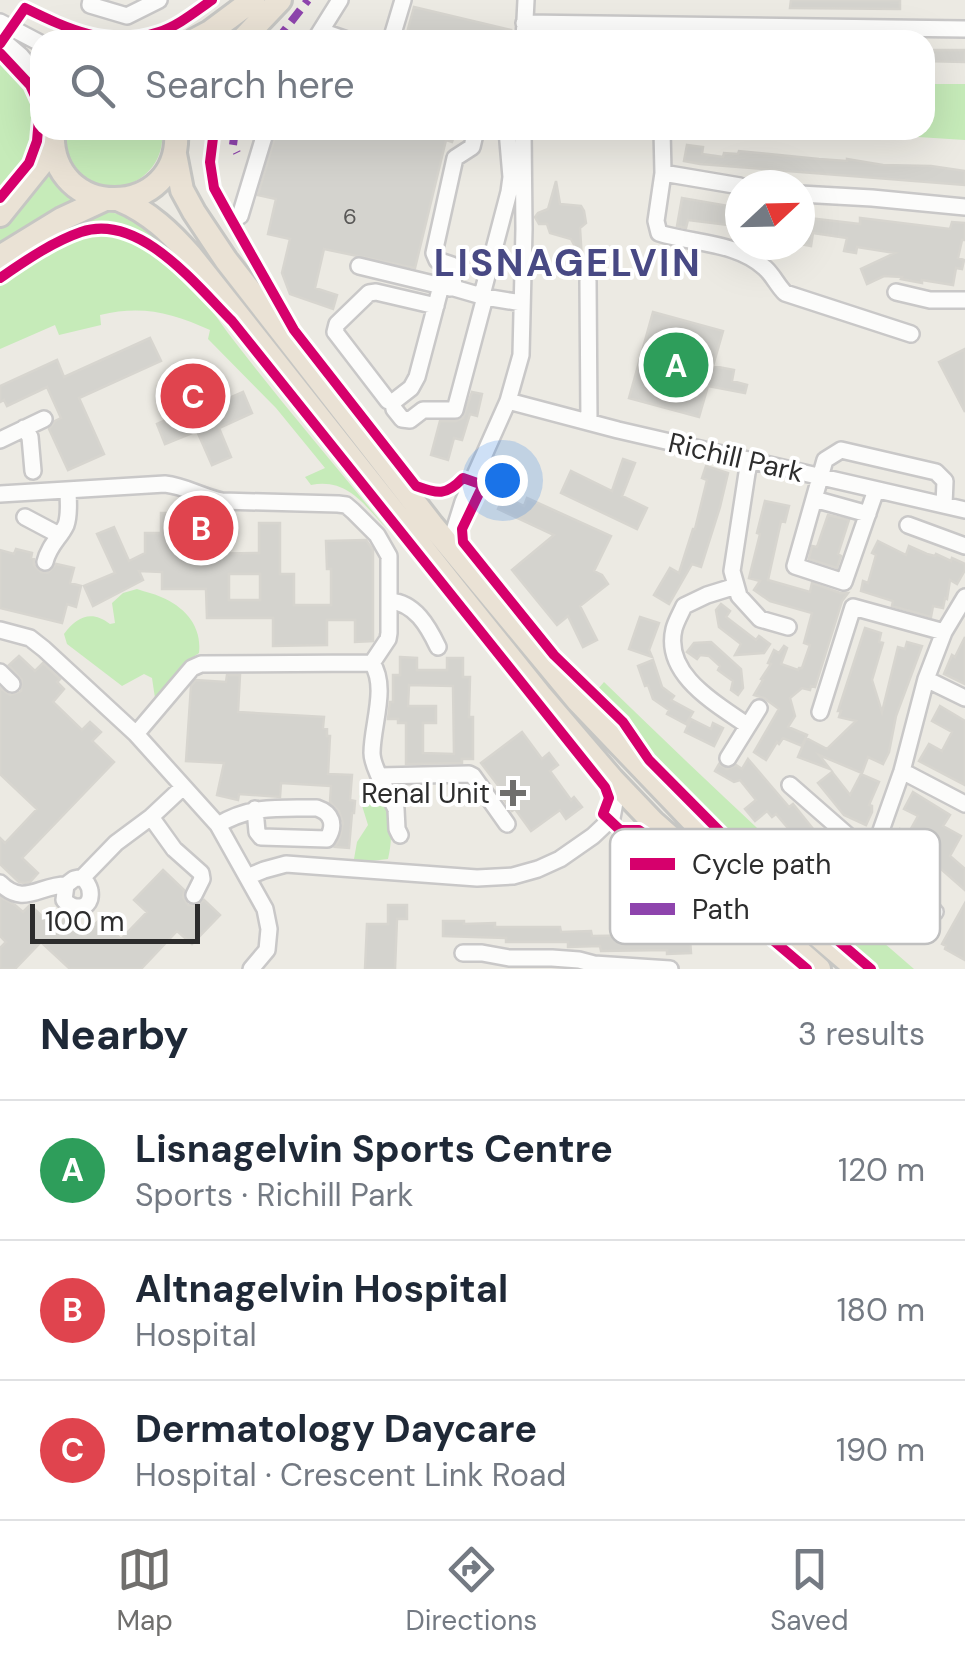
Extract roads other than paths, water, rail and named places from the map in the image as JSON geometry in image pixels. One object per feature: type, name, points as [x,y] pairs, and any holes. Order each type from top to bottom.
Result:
[{"type":"highway","points":[[213,30],[253,0]]},
{"type":"highway","points":[[252,30],[280,0]]},
{"type":"highway","points":[[53,140],[63,172],[71,182],[92,196],[137,207],[172,234],[540,695],[661,829]]},
{"type":"highway","points":[[0,216],[53,140]]},
{"type":"highway","points":[[0,258],[62,219],[139,195],[155,185],[167,171],[175,142]]},
{"type":"highway","points":[[175,142],[182,190],[226,260],[432,525],[578,702],[701,829]]},
{"type":"highway","points":[[790,944],[818,969]]},
{"type":"highway","points":[[827,944],[856,969]]},
{"type":"street","points":[[91,0],[90,5],[127,16],[159,0]]},
{"type":"street","points":[[321,30],[340,0]]},
{"type":"street","points":[[394,30],[404,0]]},
{"type":"street","points":[[524,30],[526,0]]},
{"type":"street","points":[[0,22],[30,38]]},
{"type":"street","points":[[818,30],[965,29]]},
{"type":"street","points":[[0,38],[30,66]]},
{"type":"street","points":[[240,216],[263,140]]},
{"type":"street","points":[[393,402],[411,388],[417,377],[436,306],[447,287],[452,265],[436,260],[434,253],[455,158],[472,147],[474,140]]},
{"type":"street","points":[[393,402],[402,419],[410,420],[423,410],[455,410],[509,192],[507,140]]},
{"type":"street","points":[[454,550],[453,534],[463,502],[508,401],[521,355],[523,140]]},
{"type":"street","points":[[662,140],[663,173],[656,221],[659,233],[738,251],[769,271],[784,293],[911,334]]},
{"type":"street","points":[[236,154],[256,160]]},
{"type":"street","points":[[663,173],[725,183]]},
{"type":"street","points":[[815,195],[965,207]]},
{"type":"street","points":[[359,266],[522,303]]},
{"type":"street","points":[[588,281],[588,422]]},
{"type":"street","points":[[896,292],[930,300],[965,300]]},
{"type":"street","points":[[393,402],[388,401],[335,332],[338,324],[369,293],[436,306]]},
{"type":"street","name":"Richill Park","points":[[508,401],[965,510]]},
{"type":"street","points":[[0,440],[44,419]]},
{"type":"street","points":[[24,428],[30,437],[33,472]]},
{"type":"street","points":[[876,490],[844,582],[795,566],[825,460],[841,450],[936,472],[945,481],[944,505]]},
{"type":"street","points":[[749,460],[732,571],[738,596],[760,619],[788,627]]},
{"type":"street","points":[[0,494],[68,490],[163,477],[204,497],[222,500],[346,505],[377,534],[389,556],[388,639],[372,663]]},
{"type":"street","points":[[844,507],[850,484]]},
{"type":"street","points":[[45,562],[68,518],[68,490]]},
{"type":"street","points":[[814,499],[868,514]]},
{"type":"street","points":[[424,550],[432,525],[463,502]]},
{"type":"street","points":[[25,517],[59,535]]},
{"type":"street","points":[[908,525],[965,546]]},
{"type":"street","points":[[736,586],[684,606],[674,628],[675,652],[683,672],[701,693],[748,726]]},
{"type":"street","points":[[882,829],[902,772],[926,679],[944,632],[965,597]]},
{"type":"street","points":[[390,601],[413,610],[438,646]]},
{"type":"street","points":[[820,712],[853,607],[944,632]]},
{"type":"street","points":[[0,630],[30,638],[44,649],[136,734],[218,825],[265,909],[270,929],[267,950],[254,968]]},
{"type":"street","points":[[136,734],[192,668],[201,664],[372,663]]},
{"type":"street","points":[[372,663],[378,689],[372,756],[396,809],[400,835]]},
{"type":"street","points":[[926,679],[965,698]]},
{"type":"street","points":[[728,758],[759,708]]},
{"type":"street","points":[[902,772],[965,804]]},
{"type":"street","points":[[380,776],[470,774],[507,824]]},
{"type":"street","points":[[790,785],[841,829]]},
{"type":"street","points":[[0,883],[8,891],[27,895],[66,885],[83,876],[183,787]]},
{"type":"street","points":[[247,878],[286,864],[476,878],[512,876],[560,859],[593,836],[611,819],[626,794],[673,800]]},
{"type":"street","points":[[218,825],[255,809],[318,808],[332,819],[332,831],[328,838],[261,837],[255,809]]},
{"type":"street","points":[[152,817],[162,836],[201,873],[194,894]]},
{"type":"street","points":[[611,819],[653,822]]},
{"type":"street","points":[[66,885],[64,900],[70,907],[86,905],[91,893],[83,876]]},
{"type":"street","points":[[463,954],[578,960],[594,967],[670,969]]},
{"type":"place","name":"Lisnagelvin Sports Centre","points":[[676,365]]},
{"type":"place","name":"Dermatology Daycare","points":[[193,396]]},
{"type":"place","name":"Altnagelvin Hospital","points":[[201,528]]},
{"type":"place","name":"Renal Unit","points":[[513,793]]},
{"type":"district","name":"LISNAGELVIN","points":[[568,263]]}]
